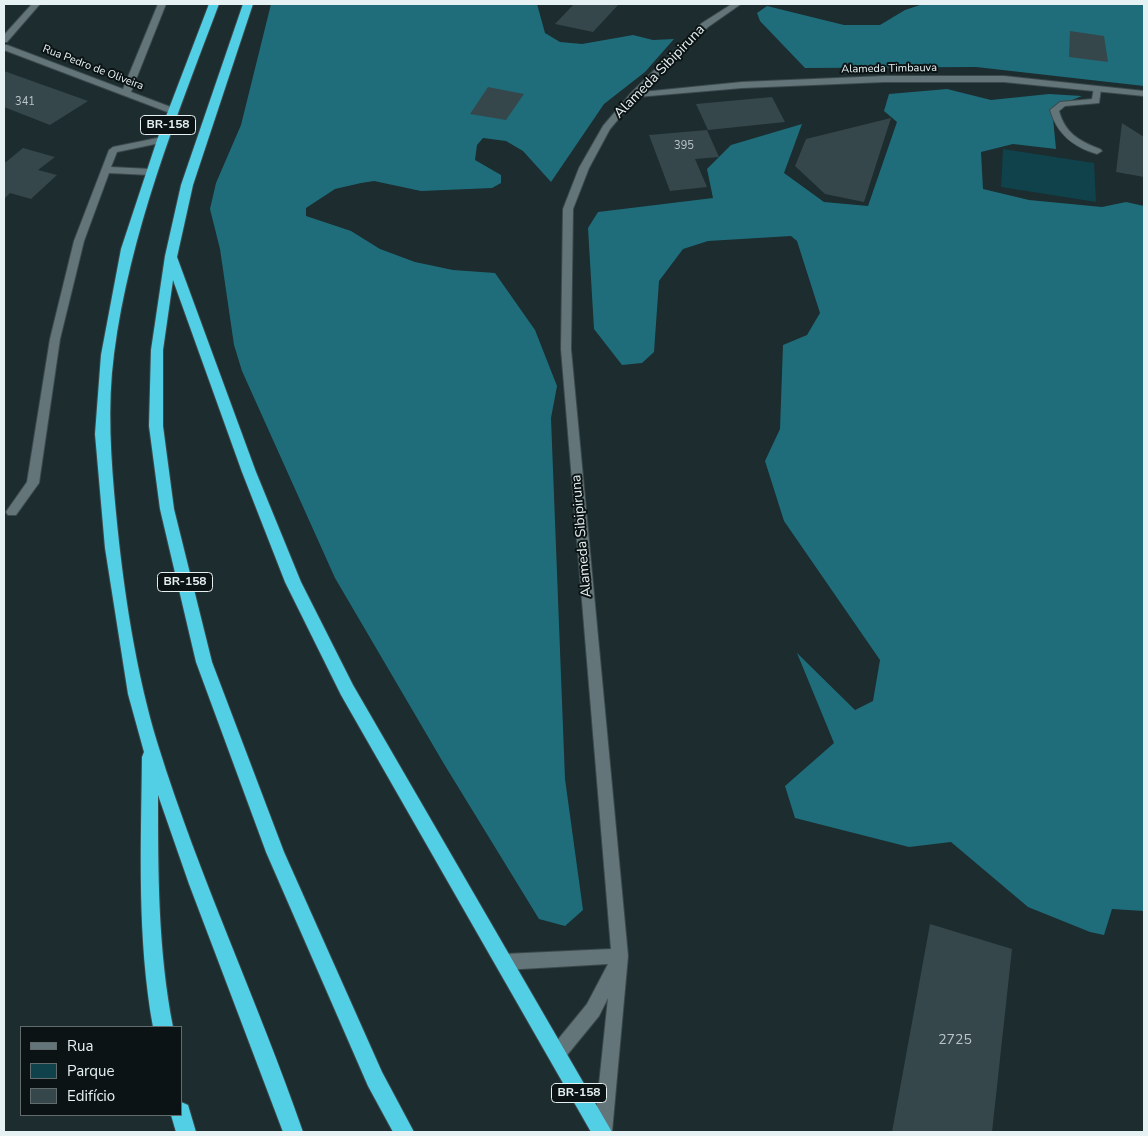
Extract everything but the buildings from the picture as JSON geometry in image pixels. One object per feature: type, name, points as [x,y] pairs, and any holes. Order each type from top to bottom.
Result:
[{"type":"highway","name":"BR-158","points":[[214,4],[150,172],[127,249],[107,355],[102,434],[112,548],[136,694],[150,746],[198,884],[293,1132]]},
{"type":"highway","name":"BR-158","points":[[248,4],[187,185],[171,256],[157,350],[156,426],[167,509],[204,662],[275,852],[375,1079],[404,1132]]},
{"type":"highway","name":"BR-158","points":[[171,256],[249,472],[293,582],[347,690],[603,1132]]},
{"type":"highway","name":"BR-158","points":[[150,746],[150,922],[153,975],[163,1026]]},
{"type":"highway","points":[[182,1116],[186,1132]]},
{"type":"street","points":[[4,40],[36,4]]},
{"type":"street","points":[[126,93],[162,4]]},
{"type":"street","name":"Alameda Sibipiruna","points":[[603,1132],[620,956],[565,327],[568,209],[584,168],[606,128],[634,95],[706,25],[736,4]]},
{"type":"street","name":"Rua Pedro de Oliveira","points":[[4,47],[173,110]]},
{"type":"street","name":"Alameda Timbauva","points":[[634,95],[742,85],[884,79],[1004,79],[1144,94]]},
{"type":"street","points":[[1097,89],[1096,101],[1064,104],[1054,110],[1058,125],[1074,142],[1097,151]]},
{"type":"street","points":[[12,512],[33,483],[55,340],[79,240],[113,150],[162,140]]},
{"type":"street","points":[[105,170],[150,172]]},
{"type":"street","points":[[504,962],[620,956],[593,1010],[557,1054]]},
{"type":"green space","points":[[1003,149],[1094,163],[1096,202],[1001,187]]},
{"type":"shaded area","points":[[271,4],[537,4],[545,33],[560,42],[582,44],[633,35],[653,40],[674,39],[645,72],[604,104],[551,182],[523,151],[506,141],[483,138],[477,145],[475,160],[501,175],[501,183],[492,188],[421,191],[374,181],[335,189],[306,208],[306,216],[351,231],[380,249],[415,262],[453,270],[495,273],[535,330],[557,386],[551,418],[565,779],[583,910],[565,926],[539,919],[444,764],[335,578],[242,371],[234,345],[220,249],[210,209],[216,183],[241,125]]},
{"type":"shaded area","points":[[923,4],[1144,4],[1144,86],[976,67],[805,68],[760,21],[757,13],[767,6],[844,25],[880,25],[905,10]]},
{"type":"shaded area","points":[[947,89],[991,100],[1049,94],[1082,96],[1052,108],[1056,149],[1013,144],[981,152],[983,189],[1029,200],[1102,207],[1126,202],[1144,206],[1144,911],[1112,909],[1104,935],[1090,932],[1028,907],[951,842],[909,847],[795,818],[785,786],[834,743],[797,653],[855,710],[873,701],[880,660],[784,521],[765,461],[780,429],[783,345],[807,335],[820,313],[797,241],[791,236],[708,241],[683,249],[659,281],[654,352],[642,363],[622,365],[594,329],[588,228],[598,212],[713,198],[707,169],[731,145],[802,124],[784,173],[824,202],[868,206],[897,122],[884,111],[889,94]]}]
